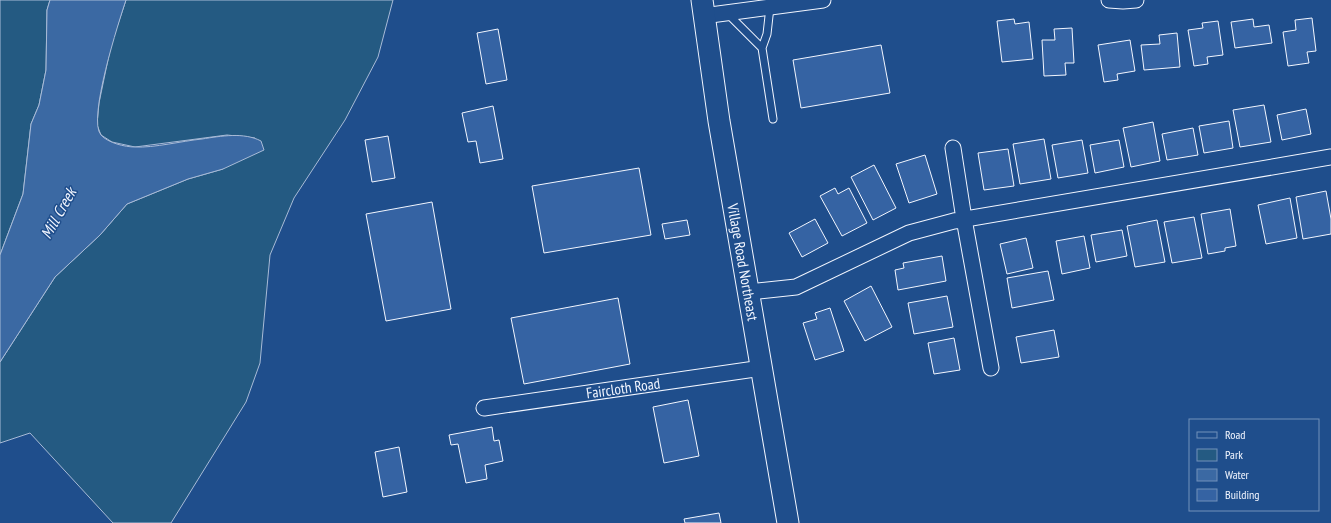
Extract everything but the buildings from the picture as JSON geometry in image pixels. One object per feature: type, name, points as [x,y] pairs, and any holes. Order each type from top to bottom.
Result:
[{"type":"main road","name":"Village Road Northeast","points":[[703,8],[719,122],[788,523]]},
{"type":"street","points":[[703,8],[727,12],[823,0]]},
{"type":"street","points":[[953,148],[964,219],[991,368]]},
{"type":"street","points":[[749,292],[796,287],[909,233],[964,219],[1331,157]]},
{"type":"street","name":"Faircloth Road","points":[[484,408],[762,368]]},
{"type":"lane","points":[[770,7],[767,34],[762,48],[773,118]]},
{"type":"lane","points":[[727,12],[762,48]]},
{"type":"green space","points":[[0,0],[50,0],[47,10],[46,70],[39,105],[31,124],[23,194],[0,255]]},
{"type":"green space","points":[[126,0],[393,0],[378,57],[345,120],[294,198],[270,255],[260,363],[246,402],[171,523],[113,523],[30,433],[0,443],[0,362],[55,277],[100,235],[127,204],[188,179],[223,169],[255,138],[227,135],[135,147],[112,142],[101,135],[97,125],[99,103],[111,45]]},
{"type":"water","name":"Mill Creek","points":[[50,0],[126,0],[111,48],[101,91],[98,111],[98,126],[101,135],[104,138],[122,145],[143,147],[217,137],[247,136],[261,141],[264,150],[223,169],[188,179],[127,204],[100,235],[55,277],[0,362],[0,255],[23,194],[31,124],[39,105],[46,70],[47,10]]}]
